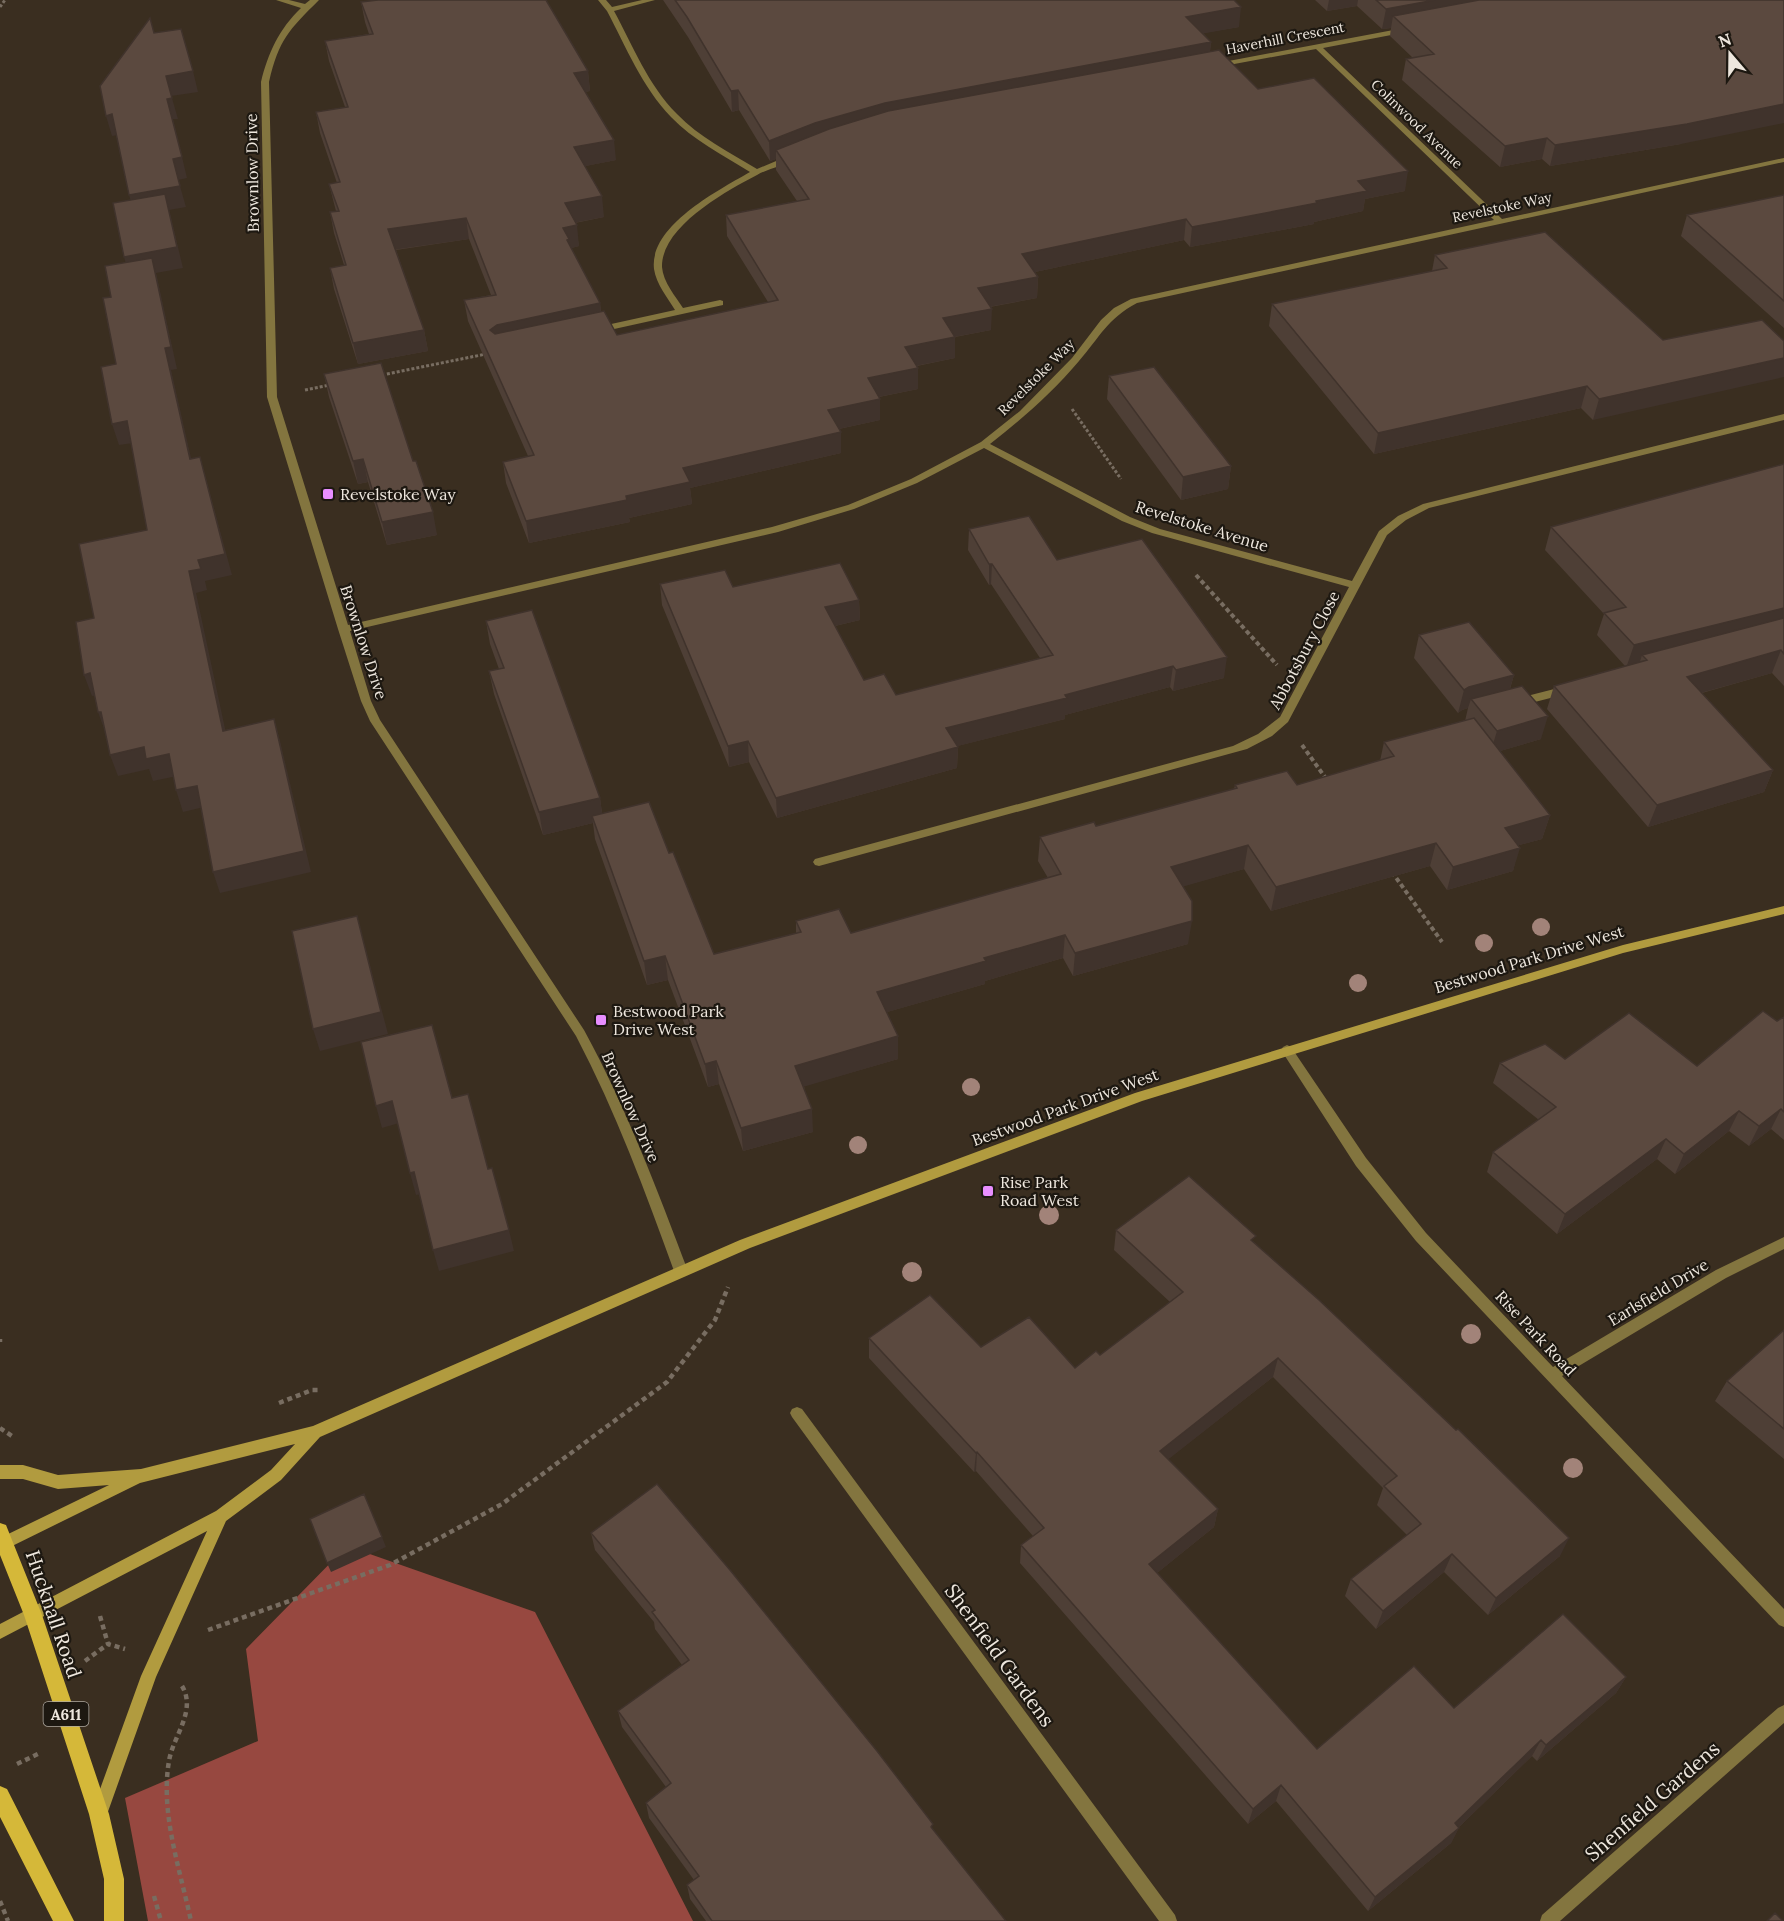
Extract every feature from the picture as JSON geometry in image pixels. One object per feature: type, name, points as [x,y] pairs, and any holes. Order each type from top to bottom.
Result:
[{"type":"main road","name":"Hucknall Road","points":[[2,1540],[33,1615],[99,1814],[114,1879],[114,1921]]},
{"type":"main road","points":[[0,1796],[64,1921]]},
{"type":"street","points":[[280,0],[310,3]]},
{"type":"street","points":[[602,0],[610,10],[655,93],[667,108],[684,124],[756,172]]},
{"type":"street","points":[[610,10],[651,0]]},
{"type":"street","name":"Brownlow Drive","points":[[310,3],[283,32],[272,57],[265,82],[272,397],[366,701],[375,721],[573,1023],[596,1062],[614,1097],[681,1271]]},
{"type":"street","name":"Haverhill Crescent","points":[[1207,67],[1410,29]]},
{"type":"street","name":"Colinwood Avenue","points":[[1317,46],[1499,221]]},
{"type":"street","points":[[681,312],[658,269],[658,251],[668,234],[716,196],[756,172],[802,154]]},
{"type":"street","name":"Revelstoke Way","points":[[343,628],[774,530],[872,498],[914,481],[984,444],[1023,413],[1075,360],[1104,322],[1117,310],[1134,301],[1784,160]]},
{"type":"street","points":[[585,333],[720,303]]},
{"type":"street","name":"Abbotsbury Close","points":[[819,862],[1237,749],[1272,732],[1284,719],[1383,533],[1402,518],[1426,506],[1784,417]]},
{"type":"street","name":"Revelstoke Avenue","points":[[984,444],[1126,519],[1156,531],[1356,585]]},
{"type":"street","points":[[1508,704],[1577,687]]},
{"type":"street","name":"Bestwood Park Drive West","points":[[316,1431],[745,1245],[1139,1097],[1623,949],[1784,910]]},
{"type":"street","name":"Rise Park Road","points":[[1287,1050],[1360,1162],[1421,1237],[1784,1620]]},
{"type":"street","name":"Earlsfield Drive","points":[[1551,1375],[1721,1274],[1784,1243]]},
{"type":"street","name":"Shenfield Gardens","points":[[797,1413],[1169,1921]]},
{"type":"street","points":[[0,1472],[23,1472],[58,1482],[141,1476],[316,1431]]},
{"type":"street","points":[[0,1632],[221,1516],[276,1475],[316,1431]]},
{"type":"street","points":[[2,1540],[141,1476]]},
{"type":"street","points":[[99,1814],[158,1658],[221,1516]]},
{"type":"street","name":"Shenfield Gardens","points":[[1548,1921],[1784,1713]]},
{"type":"path","points":[[0,7],[5,0]]},
{"type":"path","points":[[376,376],[490,353]]},
{"type":"path","points":[[1054,382],[1156,531],[1300,690]]},
{"type":"path","points":[[272,397],[330,385]]},
{"type":"path","points":[[1284,719],[1332,787]]},
{"type":"path","points":[[1387,865],[1442,942]]},
{"type":"path","points":[[199,1634],[390,1565],[502,1504],[667,1382],[715,1320],[745,1245]]},
{"type":"path","points":[[90,1585],[108,1644],[158,1658]]},
{"type":"path","points":[[176,1675],[187,1694],[186,1715],[169,1758],[165,1797],[191,1921]]},
{"type":"path","points":[[152,1887],[161,1921]]},
{"type":"path","points":[[0,1901],[8,1921]]},
{"type":"shaded area","points":[[347,1546],[535,1612],[693,1921],[148,1921],[125,1798],[258,1741],[246,1649]]},
{"type":"building","points":[[378,0],[546,0],[588,71],[574,73],[614,140],[574,147],[602,196],[565,203],[577,225],[563,228],[569,239],[567,240],[600,303],[497,325],[490,330],[495,334],[604,311],[617,335],[778,300],[726,215],[809,199],[776,150],[829,129],[888,111],[1219,50],[1258,89],[1314,78],[1408,171],[1358,181],[1367,191],[1316,201],[1317,203],[1192,227],[1186,219],[1022,254],[1038,277],[978,288],[992,309],[943,318],[955,337],[905,347],[918,368],[868,378],[880,399],[828,410],[841,432],[683,468],[690,482],[626,496],[627,500],[526,521],[503,462],[534,455],[464,300],[496,295],[466,218],[388,229],[424,330],[353,343],[330,268],[346,265],[330,212],[339,211],[329,184],[340,182],[316,112],[348,107],[325,41],[373,34],[361,2]]},
{"type":"building","points":[[675,0],[1234,0],[1241,7],[1186,17],[1211,42],[885,103],[815,123],[769,141],[738,90],[731,91]]},
{"type":"building","points":[[1376,0],[1435,0],[1386,9]]},
{"type":"building","points":[[1479,0],[1784,0],[1784,104],[1687,124],[1555,145],[1547,138],[1505,146],[1406,59],[1434,54],[1393,16]]},
{"type":"building","points":[[150,18],[154,33],[181,29],[193,71],[166,76],[172,98],[167,99],[182,157],[173,159],[180,186],[129,195],[112,114],[106,116],[100,86]]},
{"type":"building","points":[[165,194],[177,247],[124,257],[113,203]]},
{"type":"building","points":[[1784,195],[1784,301],[1687,215]]},
{"type":"building","points":[[1545,232],[1663,340],[1762,320],[1784,341],[1784,358],[1599,399],[1587,386],[1378,433],[1272,304],[1447,268],[1435,255]]},
{"type":"building","points":[[152,258],[171,347],[165,348],[190,459],[200,457],[225,554],[198,560],[201,569],[189,571],[223,731],[274,719],[304,851],[213,872],[197,786],[176,790],[169,754],[146,759],[144,747],[110,755],[90,673],[84,675],[76,622],[94,618],[79,544],[147,530],[127,421],[112,424],[101,367],[116,364],[103,298],[111,297],[105,266]]},
{"type":"building","points":[[381,363],[413,461],[416,461],[433,512],[382,522],[363,459],[353,461],[324,374]]},
{"type":"building","points":[[1154,367],[1231,466],[1183,477],[1109,376]]},
{"type":"building","points":[[1784,464],[1784,608],[1634,645],[1604,613],[1626,607],[1551,527]]},
{"type":"building","points":[[1029,516],[1057,560],[1142,539],[1227,657],[1176,670],[1173,666],[1065,695],[1067,698],[946,728],[958,747],[776,798],[748,741],[728,746],[660,584],[725,570],[733,587],[840,563],[859,600],[825,607],[864,680],[884,674],[896,695],[1053,655],[992,564],[989,564],[969,529]]},
{"type":"building","points":[[532,610],[600,798],[539,812],[489,671],[504,668],[486,621]]},
{"type":"building","points":[[1784,618],[1784,654],[1781,650],[1687,677],[1773,770],[1657,805],[1554,686],[1647,660],[1642,655]]},
{"type":"building","points":[[1469,622],[1514,675],[1464,690],[1419,635]]},
{"type":"building","points":[[1522,686],[1548,716],[1497,731],[1471,699]]},
{"type":"building","points":[[1474,718],[1550,815],[1505,828],[1520,848],[1453,867],[1436,843],[1276,887],[1248,845],[1171,867],[1192,901],[1192,921],[1075,953],[1065,935],[984,958],[986,961],[877,992],[898,1036],[795,1066],[812,1109],[741,1128],[716,1061],[705,1064],[665,956],[644,961],[592,816],[649,802],[669,853],[673,852],[714,954],[801,932],[796,921],[839,909],[851,933],[1061,874],[1040,837],[1094,822],[1096,826],[1237,788],[1235,785],[1287,771],[1297,785],[1394,756],[1384,742]]},
{"type":"building","points":[[357,916],[381,1012],[313,1029],[292,931]]},
{"type":"building","points":[[1763,1011],[1777,1021],[1784,1017],[1784,1112],[1781,1109],[1759,1126],[1739,1111],[1684,1154],[1666,1139],[1565,1214],[1493,1152],[1556,1107],[1500,1063],[1545,1044],[1565,1059],[1629,1013],[1697,1066]]},
{"type":"building","points":[[432,1025],[452,1098],[468,1094],[488,1169],[492,1168],[509,1230],[433,1250],[414,1172],[410,1173],[392,1101],[376,1106],[361,1042]]},
{"type":"building","points":[[1189,1176],[1256,1236],[1251,1240],[1319,1300],[1456,1430],[1458,1429],[1569,1538],[1496,1598],[1452,1554],[1383,1611],[1351,1579],[1421,1524],[1384,1486],[1397,1476],[1278,1358],[1160,1451],[1218,1509],[1149,1564],[1317,1749],[1414,1666],[1454,1708],[1563,1614],[1626,1677],[1546,1745],[1541,1740],[1455,1823],[1459,1828],[1375,1897],[1281,1785],[1253,1809],[1021,1545],[1044,1528],[977,1452],[869,1338],[930,1295],[981,1347],[1029,1317],[1075,1368],[1096,1351],[1100,1355],[1183,1292],[1116,1230]]},
{"type":"building","points":[[1784,1330],[1784,1429],[1727,1381]]},
{"type":"building","points":[[657,1484],[877,1751],[933,1824],[931,1827],[1006,1921],[712,1921],[687,1885],[699,1876],[646,1803],[671,1783],[618,1711],[689,1660],[652,1612],[655,1610],[591,1533]]},
{"type":"building","points":[[364,1494],[382,1537],[327,1563],[310,1519]]},
{"type":"building","points":[[1775,1913],[1783,1921],[1767,1921]]},
{"type":"place","name":"Revelstoke Way","points":[[328,494]]},
{"type":"place","name":"Bestwood Park Drive West","points":[[601,1020]]},
{"type":"place","name":"Rise Park Road West","points":[[988,1191]]}]
